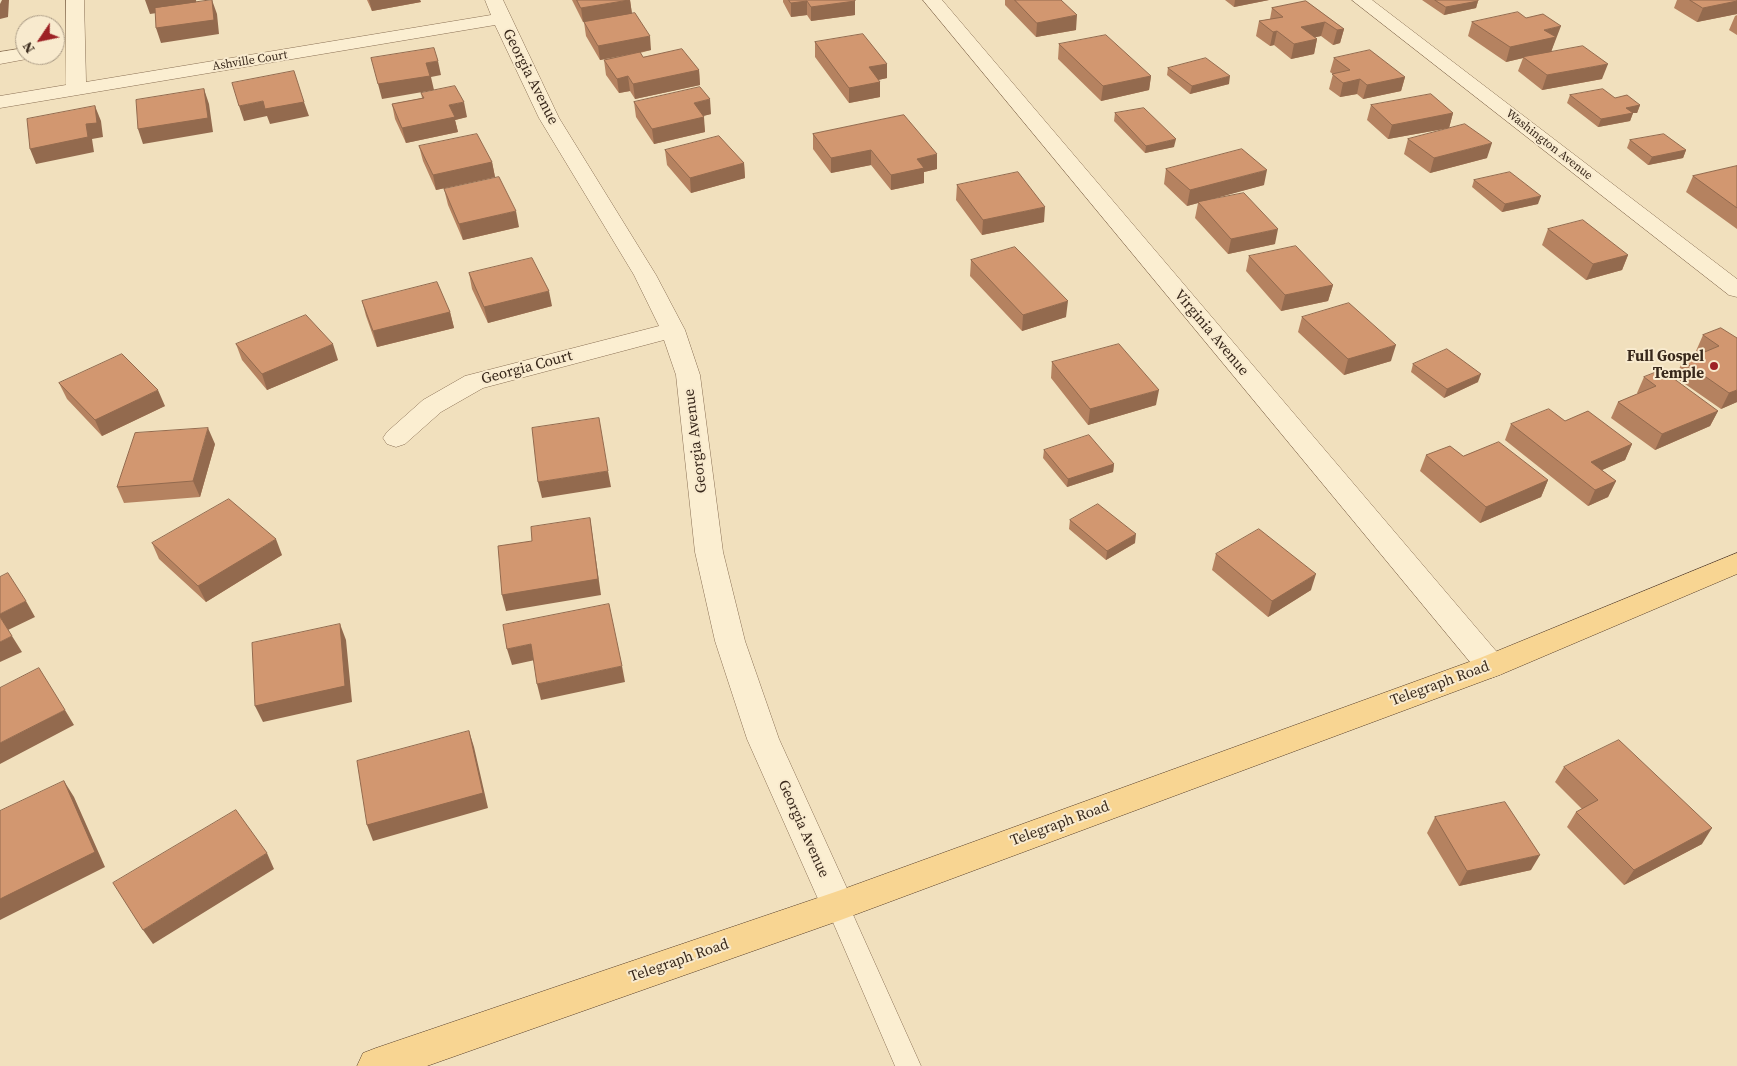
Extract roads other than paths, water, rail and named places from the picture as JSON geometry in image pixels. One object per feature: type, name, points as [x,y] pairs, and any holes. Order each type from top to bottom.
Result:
[{"type":"main road","name":"Telegraph Road","points":[[376,1066],[838,906],[1491,666],[1737,563]]},
{"type":"street","points":[[75,0],[74,46],[76,90]]},
{"type":"street","name":"Virginia Avenue","points":[[932,0],[1491,666]]},
{"type":"street","name":"Washington Avenue","points":[[1361,0],[1737,290]]},
{"type":"street","name":"Ashville Court","points":[[0,102],[76,90],[498,10]]},
{"type":"street","name":"Georgia Avenue","points":[[498,10],[549,118],[645,275],[673,330],[688,375],[709,552],[730,641],[763,739],[838,906]]},
{"type":"street","points":[[65,47],[74,46]]},
{"type":"street","points":[[0,58],[15,56]]},
{"type":"street","name":"Georgia Court","points":[[396,438],[432,406],[474,382],[673,330]]},
{"type":"lane","points":[[838,906],[908,1066]]},
{"type":"place","name":"Full Gospel Temple","points":[[1714,366]]}]
